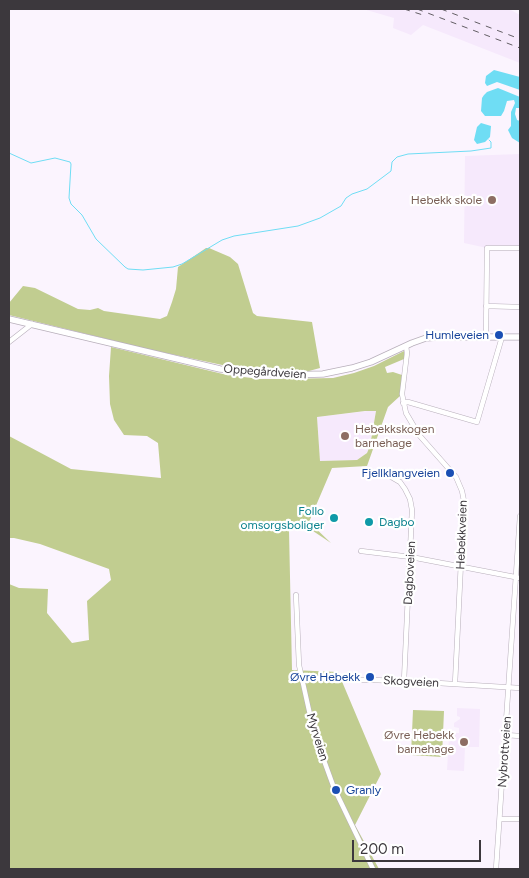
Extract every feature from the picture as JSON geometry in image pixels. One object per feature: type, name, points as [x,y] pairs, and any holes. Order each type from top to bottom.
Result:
[{"type":"main road","name":"Oppegårdveien","points":[[9,319],[220,369],[285,375],[323,374],[352,368],[371,362],[419,340],[433,337],[520,337]]},
{"type":"street","points":[[486,337],[487,248],[520,248]]},
{"type":"street","points":[[486,306],[520,307]]},
{"type":"street","points":[[9,342],[32,324]]},
{"type":"street","points":[[403,403],[426,407],[477,422],[502,337]]},
{"type":"street","name":"Hebekkveien","points":[[406,346],[407,353],[402,386],[403,403],[407,417],[413,428],[453,474],[462,491],[464,505],[456,684]]},
{"type":"street","name":"Dagboveien","points":[[388,475],[400,482],[410,499],[412,528],[404,681]]},
{"type":"street","name":"Nybrottveien","points":[[496,869],[519,578],[520,516]]},
{"type":"street","points":[[360,551],[388,553],[519,578]]},
{"type":"street","name":"Myrveien","points":[[296,595],[298,649],[314,733],[327,770],[355,834],[373,869]]},
{"type":"street","name":"Skogveien","points":[[302,678],[404,681],[520,688]]},
{"type":"street","points":[[506,735],[520,736]]},
{"type":"street","points":[[500,819],[520,819]]},
{"type":"shaded area","points":[[363,9],[509,9],[520,15],[520,63],[423,25],[411,35],[393,28],[394,18]]},
{"type":"shaded area","name":"Hebekk skole","points":[[520,154],[520,248],[487,248],[464,243],[465,156]]},
{"type":"shaded area","name":"Hebekkskogen barnehage","points":[[376,410],[370,446],[367,453],[357,460],[320,461],[317,417]]},
{"type":"shaded area","name":"Øvre Hebekk barnehage","points":[[457,708],[480,709],[479,747],[465,747],[464,771],[447,770],[449,738],[454,738],[454,733],[459,733],[459,728],[454,727],[454,723],[460,719],[457,716]]},
{"type":"green space","points":[[206,248],[230,257],[238,264],[253,313],[257,316],[312,322],[320,368],[309,371],[227,366],[147,349],[9,315],[9,303],[23,286],[35,288],[78,309],[90,310],[98,308],[104,311],[160,319],[167,316],[172,302],[176,289],[178,267]]},
{"type":"green space","points":[[111,347],[227,375],[260,379],[333,378],[374,366],[404,351],[404,359],[385,367],[387,373],[393,372],[402,375],[400,396],[388,407],[367,466],[332,468],[309,522],[331,543],[298,521],[290,523],[289,530],[292,670],[338,672],[381,774],[355,825],[379,869],[9,869],[9,584],[19,588],[48,589],[47,613],[72,643],[89,640],[87,601],[111,580],[109,569],[40,544],[9,538],[9,436],[71,469],[161,478],[158,443],[147,436],[124,435],[114,420],[110,404]],"holes":[[[376,411],[367,453],[357,460],[320,461],[317,417]]]},
{"type":"green space","points":[[413,710],[444,711],[442,757],[411,755]]},
{"type":"water","points":[[494,70],[520,77],[520,90],[497,82],[487,86],[485,83],[486,76]]},
{"type":"water","points":[[498,88],[520,97],[520,110],[516,108],[515,114],[517,120],[520,121],[520,143],[512,138],[508,130],[511,126],[511,112],[515,103],[514,100],[507,101],[501,116],[485,116],[481,111],[484,95]]},
{"type":"water","points":[[481,123],[491,126],[490,137],[485,142],[477,144],[474,140],[477,127]]},
{"type":"waterway","points":[[9,153],[31,163],[55,158],[70,162],[69,198],[71,204],[82,215],[96,239],[125,267],[143,270],[173,267],[182,264],[222,240],[234,236],[298,226],[320,218],[341,206],[346,198],[352,194],[367,189],[391,171],[392,162],[397,157],[408,154],[471,151],[491,148],[489,140]]},
{"type":"railway","points":[[404,9],[423,15]]},
{"type":"railway","points":[[417,9],[520,48]]},
{"type":"railway","points":[[441,9],[520,39]]},
{"type":"place","name":"Hebekk skole","points":[[492,200]]},
{"type":"place","name":"Humleveien","points":[[499,335]]},
{"type":"place","name":"Hebekkskogen barnehage","points":[[345,436]]},
{"type":"place","name":"Fjellklangveien","points":[[450,473]]},
{"type":"place","name":"Follo omsorgsboliger","points":[[334,518]]},
{"type":"place","name":"Dagbo","points":[[369,522]]},
{"type":"place","name":"Øvre Hebekk","points":[[370,677]]},
{"type":"place","name":"Øvre Hebekk barnehage","points":[[464,742]]},
{"type":"place","name":"Granly","points":[[336,790]]}]
